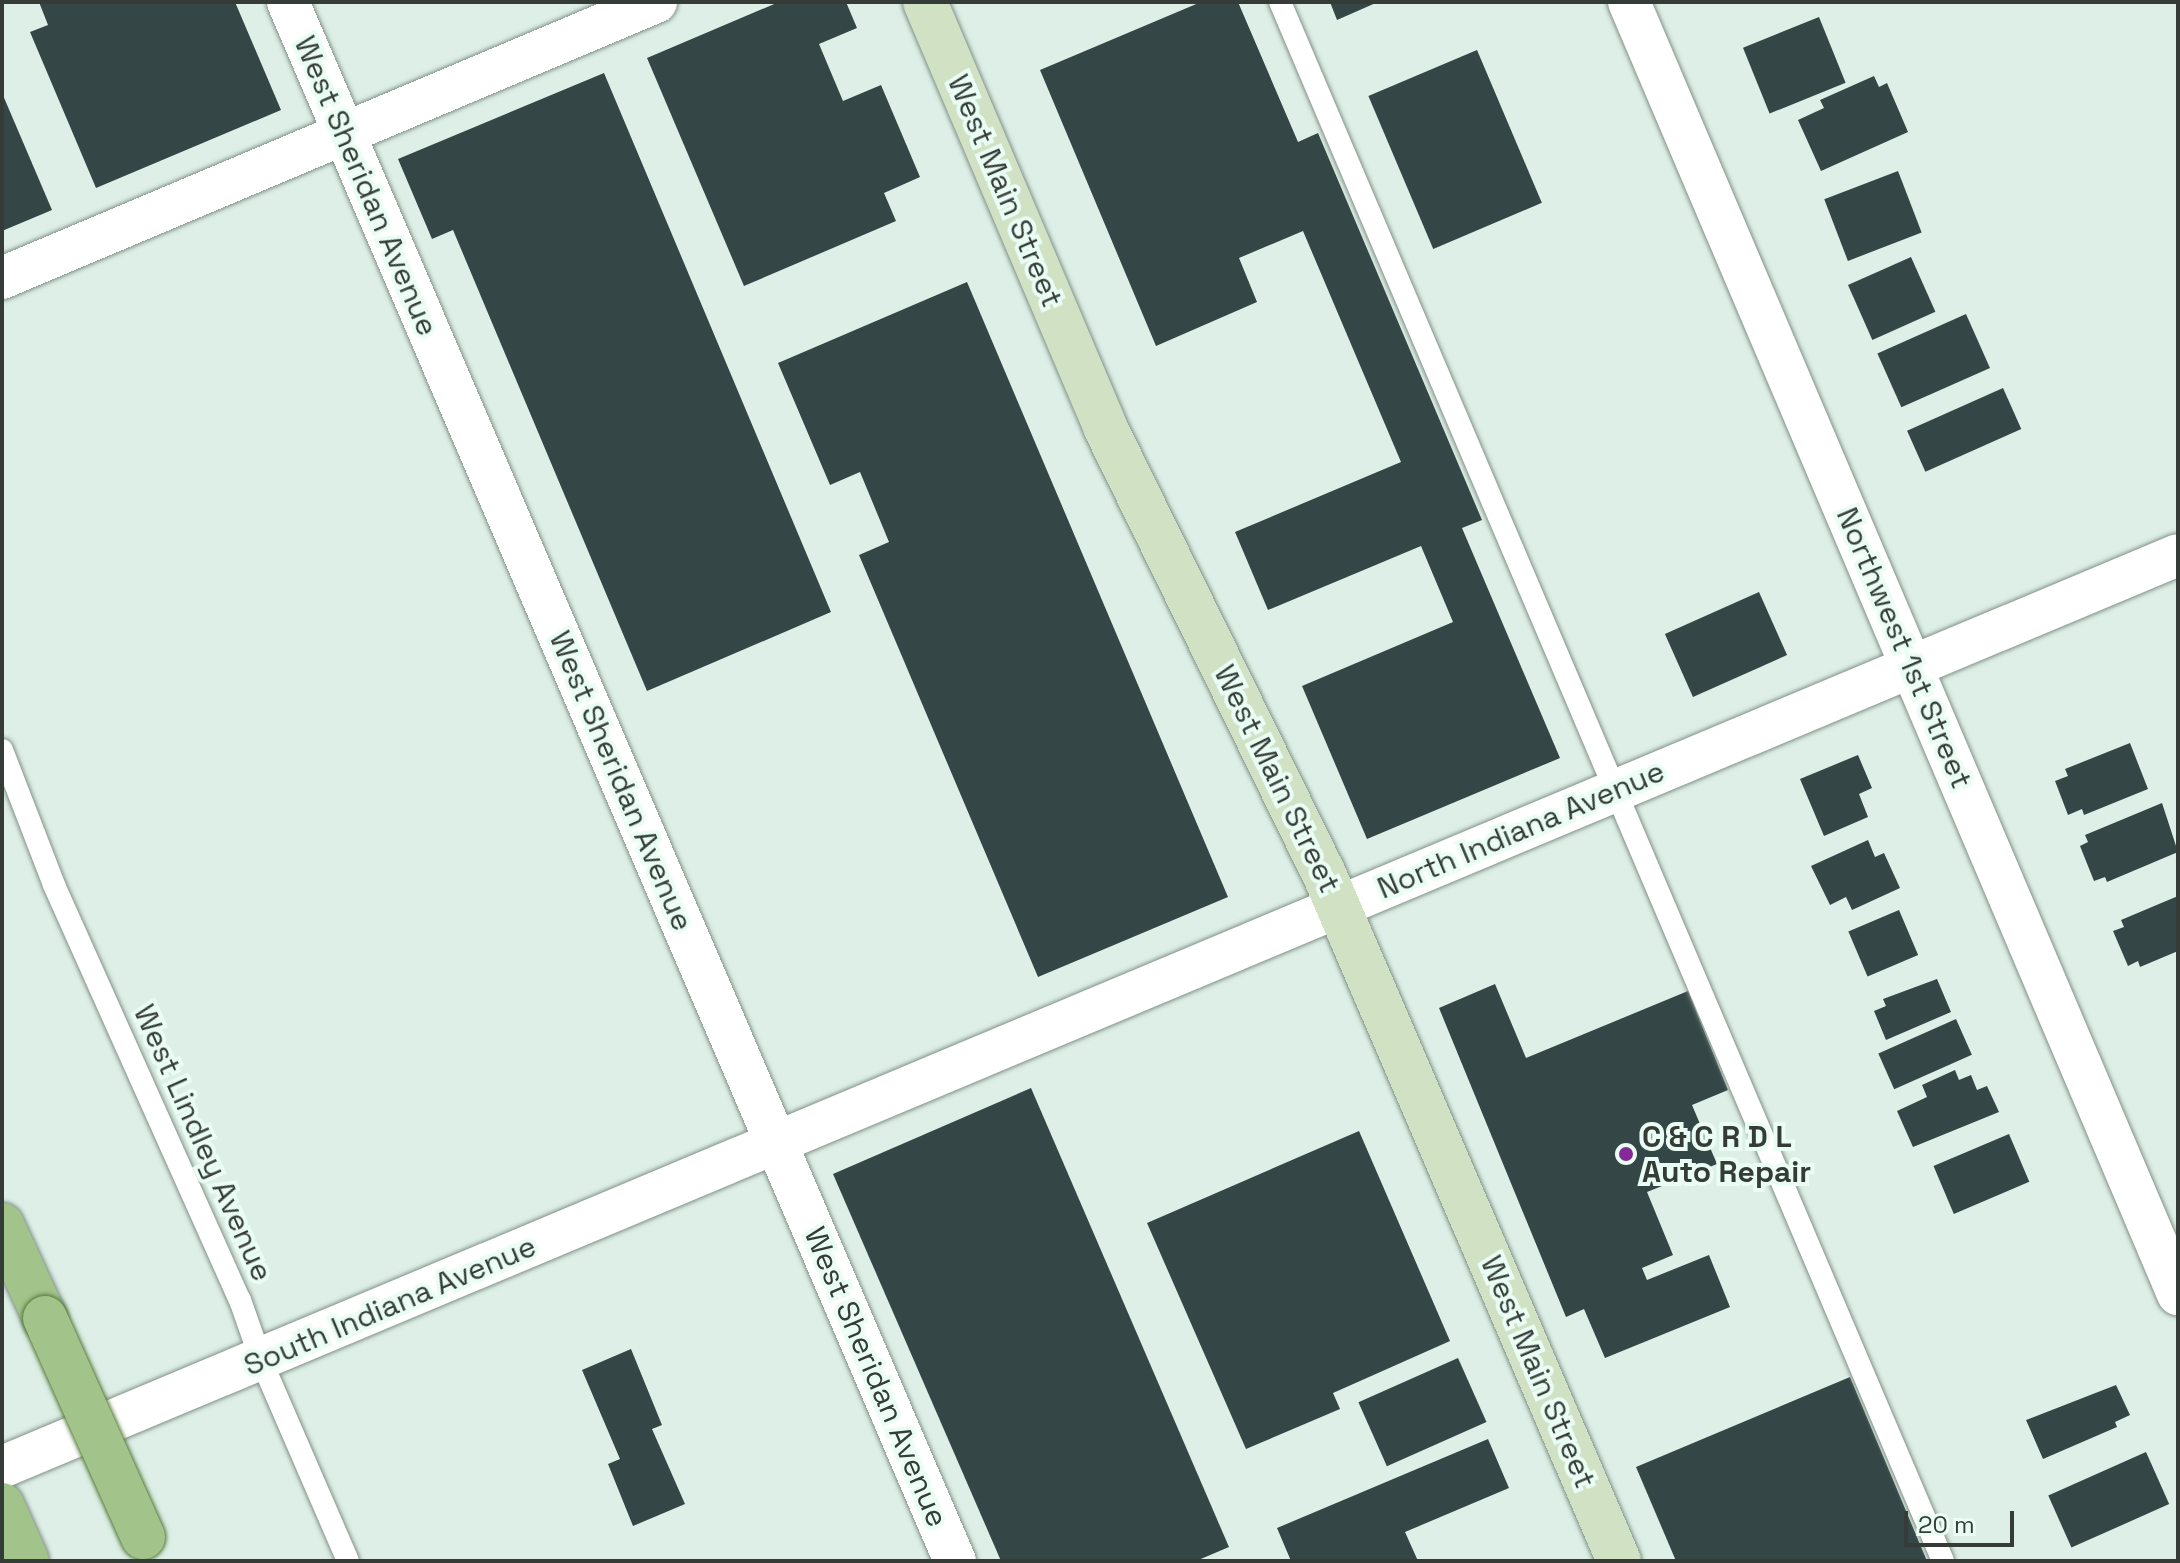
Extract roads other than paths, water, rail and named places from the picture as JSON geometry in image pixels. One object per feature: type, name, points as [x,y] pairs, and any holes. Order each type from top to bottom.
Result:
[{"type":"main road","name":"West Main Street","points":[[925,2],[1105,427],[1338,906],[1619,1561]]},
{"type":"main road","points":[[2,1205],[10,1242],[148,1549]]},
{"type":"main road","points":[[2,1505],[27,1561]]},
{"type":"street","name":"West Sheridan Avenue","points":[[288,2],[955,1561]]},
{"type":"street","points":[[2,278],[344,133],[601,13],[656,2]]},
{"type":"street","name":"Northwest 1st Street","points":[[1629,2],[2178,1294]]},
{"type":"street","name":"North Indiana Avenue","points":[[777,1145],[1338,906],[2178,555]]},
{"type":"street","name":"South Indiana Avenue","points":[[2,1467],[777,1145]]},
{"type":"lane","points":[[1280,2],[1943,1561]]},
{"type":"lane","name":"West Lindley Avenue","points":[[2,750],[54,885],[240,1300],[261,1360],[348,1561]]},
{"type":"place","name":"C & C R D L Auto Repair","points":[[1626,1154]]}]
